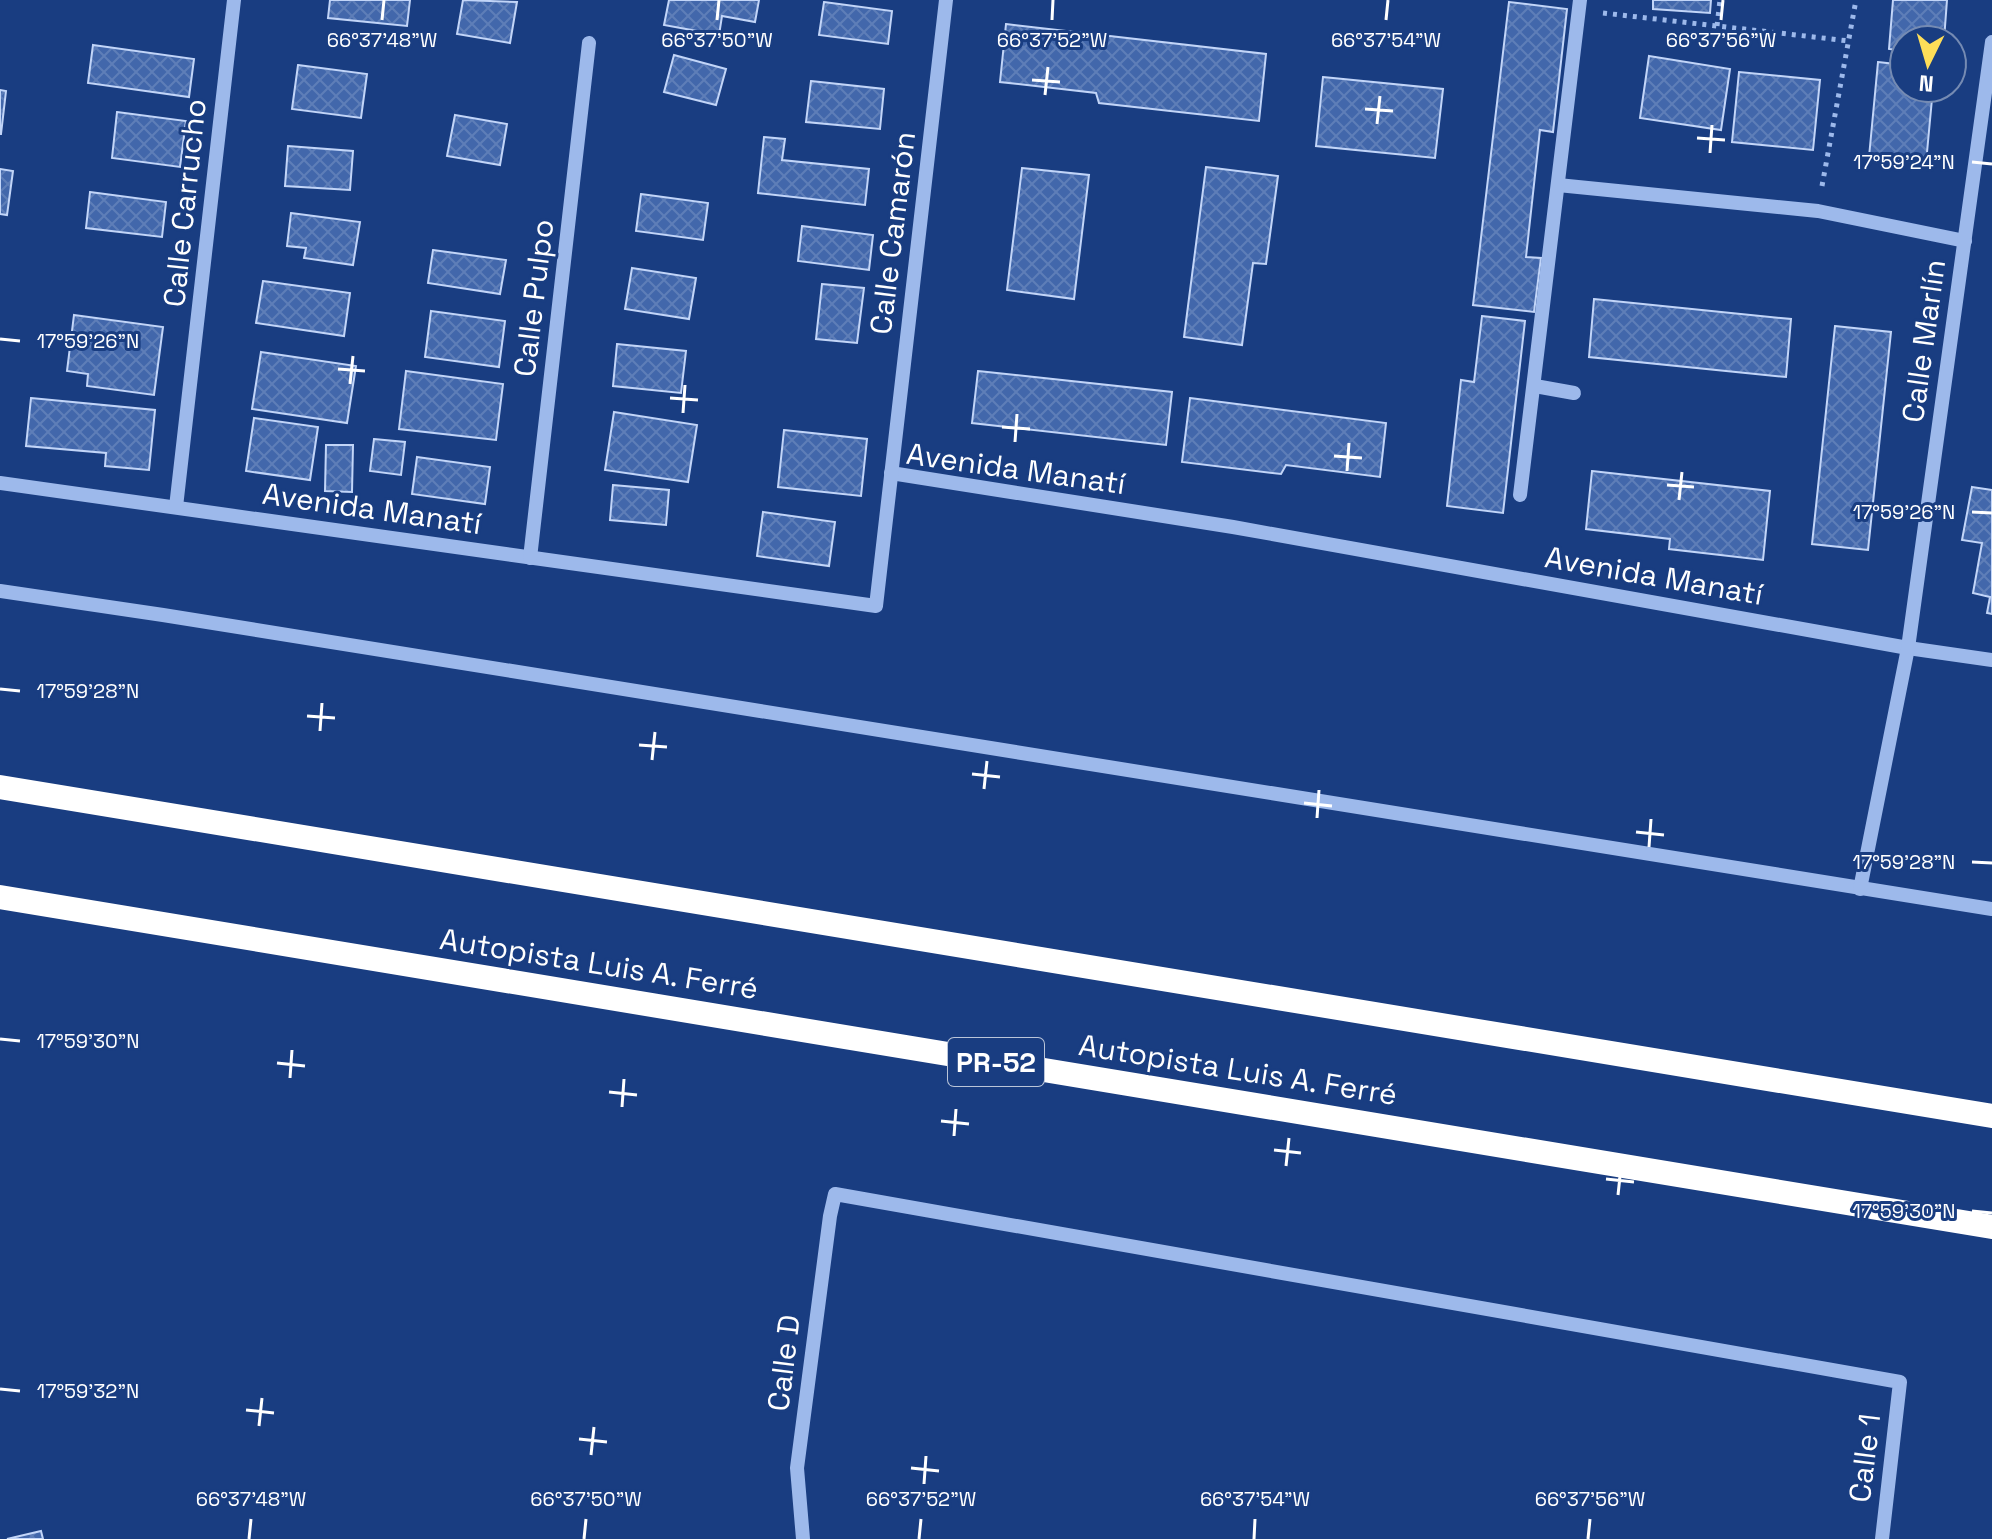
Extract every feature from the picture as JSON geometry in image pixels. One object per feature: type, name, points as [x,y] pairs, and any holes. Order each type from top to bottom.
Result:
[{"type":"highway","points":[[0,787],[1992,1116]]},
{"type":"highway","name":"Autopista Luis A. Ferré","points":[[0,897],[1992,1227]]},
{"type":"street","name":"Calle Carrucho","points":[[176,507],[234,0]]},
{"type":"street","name":"Calle Camarón","points":[[891,473],[946,0]]},
{"type":"street","points":[[1520,495],[1579,5]]},
{"type":"street","name":"Calle Marlín","points":[[1860,889],[1908,648],[1992,42]]},
{"type":"street","name":"Calle Pulpo","points":[[530,558],[589,43]]},
{"type":"street","points":[[1558,185],[1818,211],[1965,241]]},
{"type":"street","points":[[1535,386],[1574,393]]},
{"type":"street","name":"Avenida Manatí","points":[[0,483],[876,606],[891,473],[1233,527],[1908,648],[1992,660]]},
{"type":"street","points":[[0,591],[1992,909]]},
{"type":"street","name":"Calle D","points":[[803,1539],[797,1468],[835,1194],[1900,1382]]},
{"type":"street","name":"Calle 1","points":[[1882,1539],[1900,1382]]},
{"type":"path","points":[[1717,26],[1720,0]]},
{"type":"path","points":[[1818,211],[1856,0]]},
{"type":"path","points":[[1579,5],[1717,26],[1849,41]]},
{"type":"building","points":[[330,0],[410,0],[407,26],[328,18]]},
{"type":"building","points":[[463,0],[517,2],[510,43],[457,34]]},
{"type":"building","points":[[669,0],[759,0],[755,22],[722,16],[719,35],[664,25]]},
{"type":"building","points":[[1653,0],[1711,0],[1710,13],[1653,9]]},
{"type":"building","points":[[1893,0],[1947,0],[1945,24],[1891,24]]},
{"type":"building","points":[[824,2],[892,11],[888,44],[819,35]]},
{"type":"building","points":[[1509,2],[1567,9],[1553,132],[1540,130],[1526,257],[1541,258],[1534,312],[1473,305]]},
{"type":"building","points":[[1006,24],[1266,54],[1259,121],[1099,103],[1096,93],[1000,82]]},
{"type":"building","points":[[93,45],[194,59],[189,97],[88,83]]},
{"type":"building","points":[[674,55],[726,69],[716,105],[664,92]]},
{"type":"building","points":[[1649,56],[1730,69],[1721,130],[1640,118]]},
{"type":"building","points":[[1878,62],[1888,63],[1888,104],[1932,104],[1926,163],[1869,157]]},
{"type":"building","points":[[298,65],[367,74],[361,118],[292,109]]},
{"type":"building","points":[[1739,72],[1820,80],[1813,150],[1732,142]]},
{"type":"building","points":[[1323,77],[1443,89],[1435,158],[1316,146]]},
{"type":"building","points":[[811,81],[884,89],[880,129],[806,122]]},
{"type":"building","points":[[0,90],[6,91],[1,134],[0,134]]},
{"type":"building","points":[[117,112],[186,121],[180,167],[112,158]]},
{"type":"building","points":[[455,115],[507,124],[500,165],[447,156]]},
{"type":"building","points":[[764,137],[785,139],[782,160],[869,169],[865,205],[758,193]]},
{"type":"building","points":[[288,146],[353,151],[350,190],[285,186]]},
{"type":"building","points":[[1206,167],[1278,176],[1266,264],[1253,263],[1242,345],[1184,337]]},
{"type":"building","points":[[1022,168],[1089,175],[1074,299],[1007,290]]},
{"type":"building","points":[[0,169],[13,171],[7,215],[0,214]]},
{"type":"building","points":[[90,192],[166,202],[162,237],[86,228]]},
{"type":"building","points":[[641,194],[708,203],[703,240],[636,231]]},
{"type":"building","points":[[291,213],[360,222],[353,265],[304,258],[306,248],[287,246]]},
{"type":"building","points":[[802,226],[873,235],[869,270],[798,261]]},
{"type":"building","points":[[433,250],[506,260],[500,294],[428,283]]},
{"type":"building","points":[[632,268],[696,278],[689,319],[625,309]]},
{"type":"building","points":[[263,281],[350,293],[344,336],[256,323]]},
{"type":"building","points":[[822,284],[864,288],[857,343],[816,339]]},
{"type":"building","points":[[1594,299],[1791,319],[1786,377],[1589,357]]},
{"type":"building","points":[[431,311],[505,321],[499,367],[425,357]]},
{"type":"building","points":[[74,315],[163,327],[154,395],[87,386],[88,374],[67,371]]},
{"type":"building","points":[[1482,316],[1525,321],[1503,513],[1447,506],[1461,380],[1474,382]]},
{"type":"building","points":[[1835,326],[1891,332],[1868,550],[1812,544]]},
{"type":"building","points":[[617,344],[686,351],[681,393],[613,386]]},
{"type":"building","points":[[261,352],[356,366],[347,423],[252,409]]},
{"type":"building","points":[[406,371],[503,384],[496,440],[399,429]]},
{"type":"building","points":[[978,371],[1172,392],[1166,445],[972,423]]},
{"type":"building","points":[[31,398],[155,410],[149,470],[105,466],[106,453],[26,446]]},
{"type":"building","points":[[1190,398],[1386,423],[1380,477],[1286,465],[1281,474],[1182,462]]},
{"type":"building","points":[[614,412],[697,425],[688,482],[605,470]]},
{"type":"building","points":[[254,418],[318,427],[310,480],[246,471]]},
{"type":"building","points":[[784,430],[867,439],[861,496],[778,487]]},
{"type":"building","points":[[374,439],[405,442],[401,475],[370,471]]},
{"type":"building","points":[[326,445],[353,445],[352,492],[325,491]]},
{"type":"building","points":[[417,457],[490,467],[485,504],[412,494]]},
{"type":"building","points":[[1592,471],[1770,491],[1763,560],[1669,549],[1670,539],[1586,529]]},
{"type":"building","points":[[613,485],[669,490],[666,525],[610,520]]},
{"type":"building","points":[[1972,487],[1992,490],[1992,614],[1987,613],[1990,597],[1973,593],[1982,543],[1962,540]]},
{"type":"building","points":[[763,512],[835,522],[829,566],[757,556]]},
{"type":"building","points":[[41,1531],[43,1539],[7,1539]]}]
